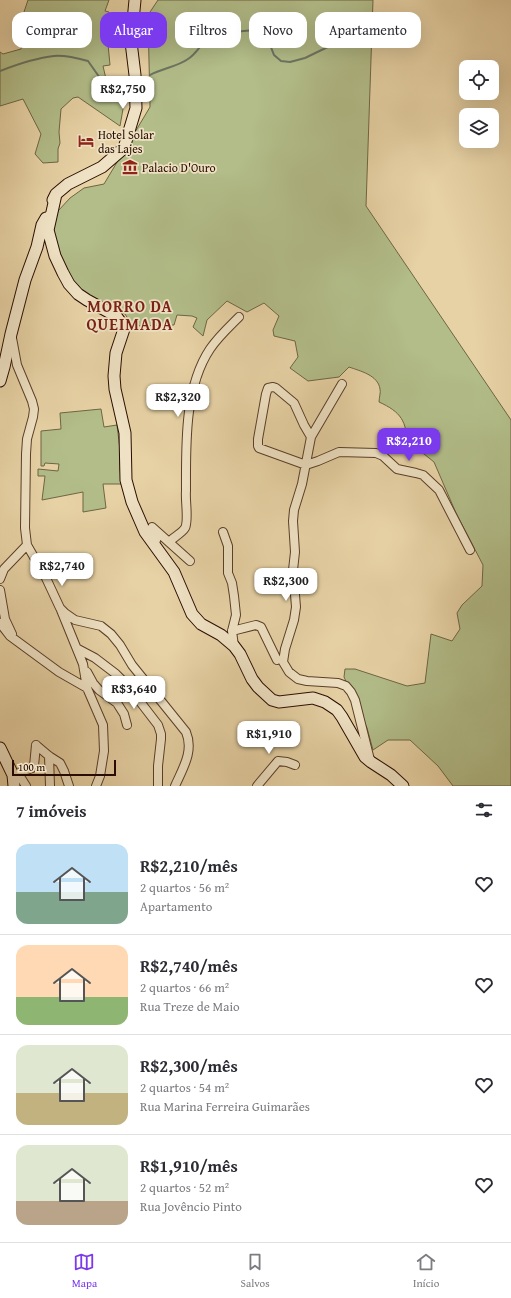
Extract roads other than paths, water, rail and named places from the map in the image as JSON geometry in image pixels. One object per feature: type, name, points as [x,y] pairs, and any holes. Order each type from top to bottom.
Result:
[{"type":"street","points":[[0,381],[11,334],[42,225],[56,194],[68,184],[102,167],[124,148],[136,108],[135,75],[131,42],[135,0]]},
{"type":"street","points":[[56,194],[48,230],[55,256],[63,273],[69,284],[78,294],[116,316],[124,329],[116,352],[114,376],[115,389],[124,433],[126,480],[132,502],[145,532],[170,565]]},
{"type":"street","points":[[169,542],[183,531],[186,525],[188,412],[196,377],[202,362],[211,348],[239,317]]},
{"type":"street","points":[[11,334],[17,365],[34,409],[26,454],[25,528],[27,545],[46,578],[78,649],[83,664],[87,688],[100,717],[104,732],[100,776],[96,786]]},
{"type":"street","points":[[342,384],[311,437],[302,484],[294,510],[294,576],[296,602],[283,662],[288,672],[298,679],[338,683],[346,686],[355,700],[371,762]]},
{"type":"street","points":[[311,437],[294,403],[276,388],[268,388],[258,439],[258,446],[260,448],[306,465],[339,452],[372,453],[383,456],[397,469],[423,475],[439,490],[470,550]]},
{"type":"street","points":[[190,561],[154,528],[151,528],[152,534],[181,586],[192,614],[196,620],[221,635],[234,646],[240,654],[252,679],[266,696],[279,702],[313,698],[325,702],[337,710],[365,757],[391,775],[403,786]]},
{"type":"street","points":[[223,532],[228,546],[228,573],[232,583],[236,615],[232,631],[234,646]]},
{"type":"street","points":[[0,579],[4,570],[27,545]]},
{"type":"street","points":[[0,590],[5,619],[14,638]]},
{"type":"street","points":[[60,608],[70,617],[76,620],[101,626],[111,634],[120,645],[132,665],[186,732],[189,738],[189,750],[175,786]]},
{"type":"street","points":[[0,623],[7,633],[46,663],[87,688]]},
{"type":"street","points":[[232,631],[256,626],[261,627],[277,660]]},
{"type":"street","points":[[78,649],[95,658],[116,674],[128,686],[158,725],[161,734],[158,762],[158,786]]},
{"type":"street","points":[[83,664],[93,683],[99,690],[118,703],[124,714],[127,725]]},
{"type":"street","points":[[15,781],[21,772],[34,766],[36,745],[60,763],[69,786]]},
{"type":"street","points":[[0,748],[15,781],[26,786]]},
{"type":"street","points":[[49,756],[50,786]]},
{"type":"street","points":[[257,786],[278,761],[296,765]]},
{"type":"waterway","points":[[150,75],[184,62],[209,38],[219,34],[231,32],[260,29],[267,37],[274,55],[281,61],[290,62],[305,58],[326,48]]},
{"type":"waterway","points":[[0,71],[40,58],[58,56],[71,57],[88,61],[107,88],[115,93]]},
{"type":"place","name":"Hotel Solar das Lajes","points":[[86,141]]},
{"type":"place","name":"Palacio D'Ouro","points":[[130,167]]},
{"type":"district","name":"MORRO DA QUEIMADA","points":[[130,315]]}]
